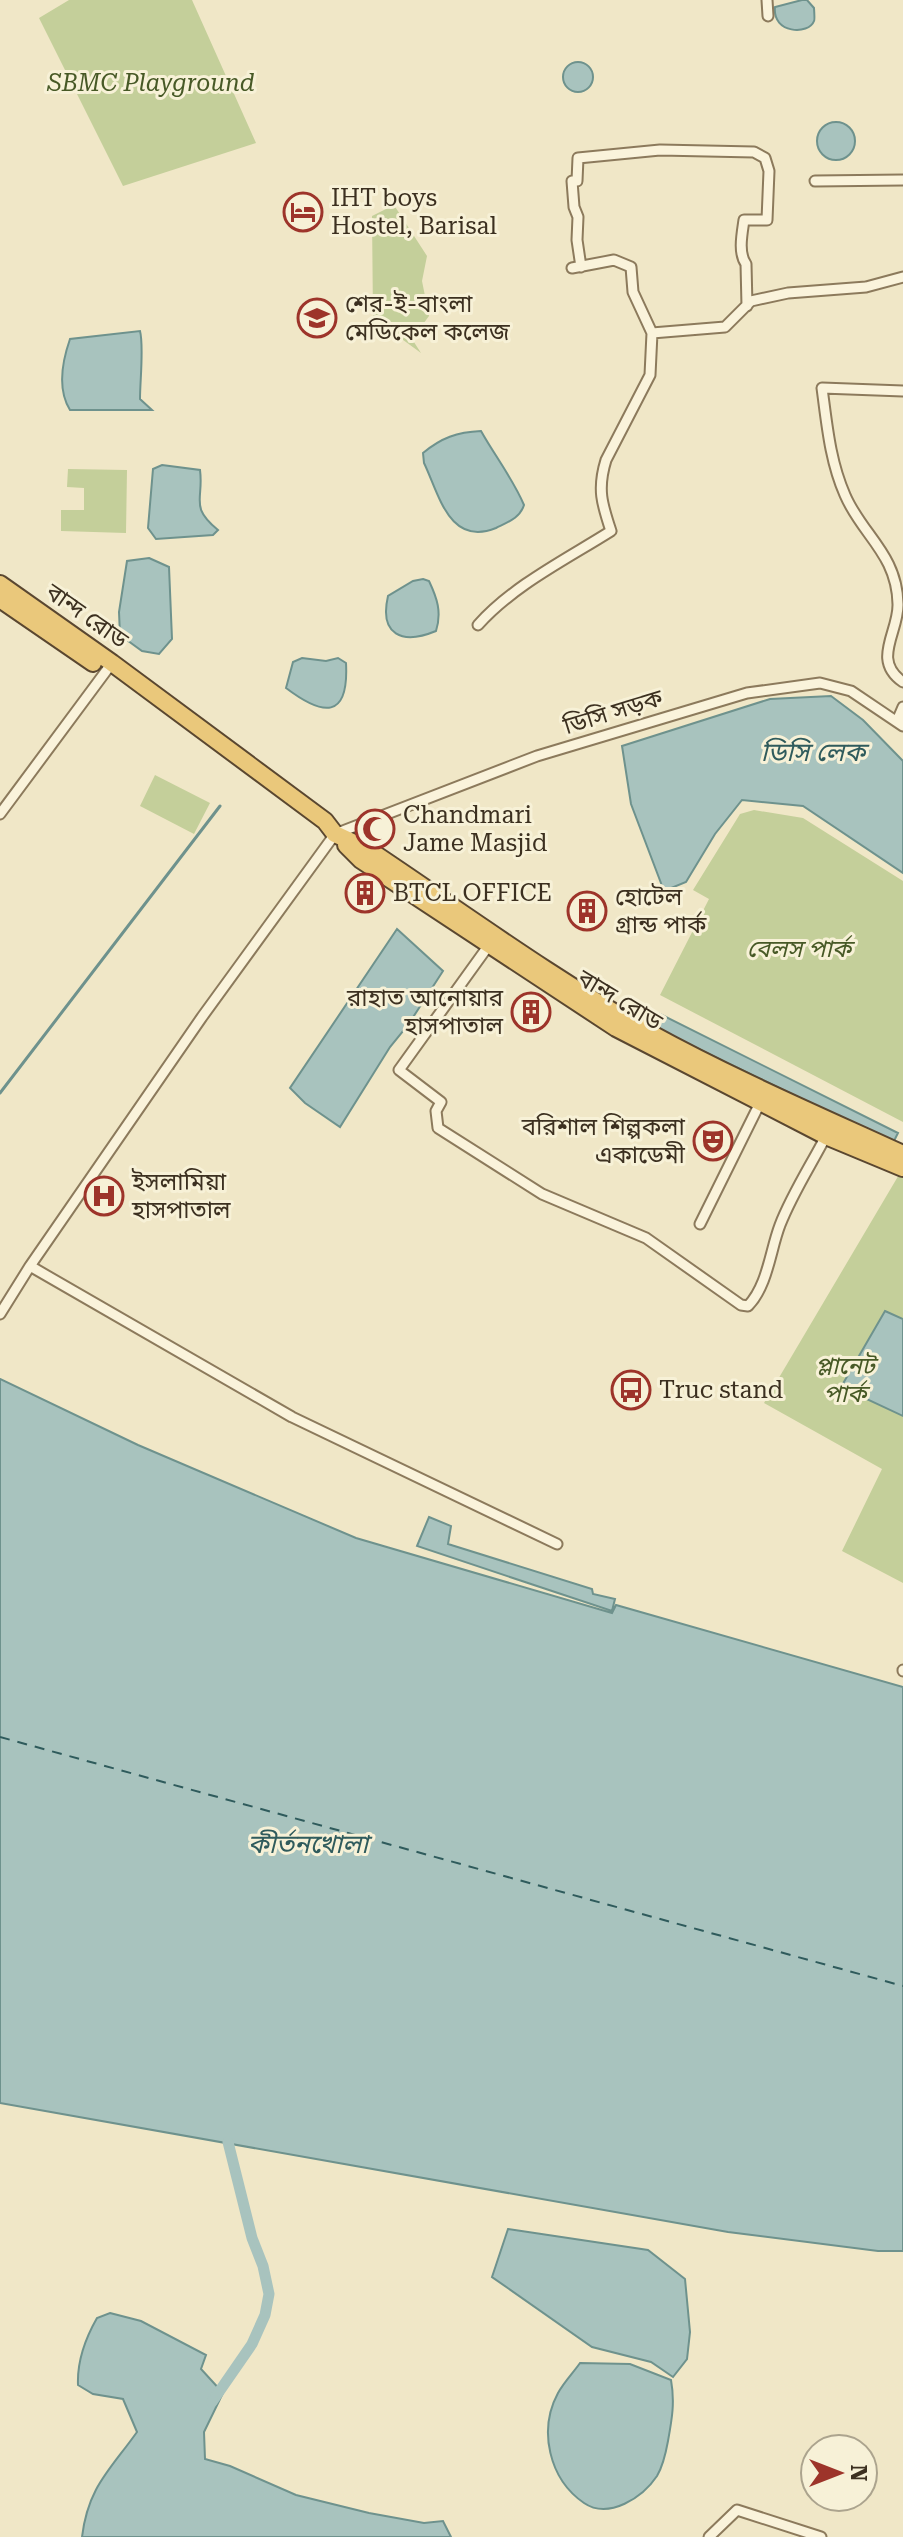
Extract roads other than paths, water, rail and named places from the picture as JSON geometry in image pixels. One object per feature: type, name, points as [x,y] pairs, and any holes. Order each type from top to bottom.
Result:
[{"type":"highway","name":"বান্দ রোড","points":[[0,584],[110,668],[325,821],[361,860],[616,1028],[826,1136],[903,1168]]},
{"type":"highway","name":"বান্দ রোড","points":[[0,599],[110,668]]},
{"type":"highway","name":"বান্দ রোড","points":[[335,834],[369,850],[649,1033],[767,1093],[903,1154]]},
{"type":"street","points":[[767,0],[768,16]]},
{"type":"street","points":[[478,625],[495,607],[579,548],[611,531],[599,492],[602,474],[606,460],[650,375],[652,333],[633,292],[631,267],[614,260],[577,268],[578,217],[572,181],[577,181],[578,158],[660,150],[713,149],[754,152],[765,158],[769,171],[767,220],[744,220],[742,240],[747,306]]},
{"type":"street","points":[[815,181],[903,180]]},
{"type":"street","points":[[652,333],[725,327],[751,301],[788,293],[866,287],[903,277]]},
{"type":"street","points":[[903,391],[822,388],[830,449],[844,494],[854,515],[874,537],[889,565],[898,610],[886,657],[889,668],[903,682]]},
{"type":"street","points":[[0,814],[110,668]]},
{"type":"street","name":"ডিসি সড়ক","points":[[335,834],[537,756],[747,693],[820,683],[851,691],[901,723]]},
{"type":"street","points":[[901,723],[903,707]]},
{"type":"street","points":[[0,1314],[224,986],[335,834]]},
{"type":"street","points":[[489,945],[399,1070],[441,1102],[436,1111],[438,1128],[542,1194],[646,1238],[741,1305],[748,1306],[756,1295],[772,1256],[780,1225],[826,1136]]},
{"type":"street","points":[[700,1224],[760,1103]]},
{"type":"street","points":[[30,1266],[292,1417],[557,1544]]},
{"type":"street","points":[[709,2537],[737,2510],[821,2537]]},
{"type":"water","points":[[807,0],[814,8],[811,26],[799,30],[779,23],[775,7]]},
{"type":"water","points":[[578,62],[588,67],[593,77],[588,87],[578,92],[568,87],[563,77],[568,67]]},
{"type":"water","points":[[836,122],[849,128],[855,141],[849,154],[836,160],[823,154],[817,141],[823,128]]},
{"type":"water","points":[[140,331],[140,399],[152,410],[70,410],[63,393],[62,375],[70,339]]},
{"type":"water","points":[[481,431],[524,505],[513,519],[480,532],[467,530],[448,514],[424,463],[423,453],[450,437]]},
{"type":"water","points":[[162,465],[200,470],[201,508],[218,530],[213,535],[156,539],[148,528],[153,469]]},
{"type":"water","points":[[149,558],[169,567],[172,639],[159,654],[142,651],[120,635],[119,612],[127,561]]},
{"type":"water","points":[[413,581],[429,581],[439,611],[436,631],[413,637],[403,636],[390,628],[387,620],[388,596]]},
{"type":"water","points":[[302,658],[326,661],[338,658],[346,663],[346,682],[338,703],[331,707],[311,704],[286,688],[293,662]]},
{"type":"water","name":"ডিসি লেক","points":[[831,696],[863,720],[903,761],[903,873],[803,806],[742,800],[715,834],[686,882],[664,891],[631,804],[622,746],[770,699]]},
{"type":"water","points":[[397,929],[443,971],[340,1127],[305,1103],[290,1088]]},
{"type":"water","points":[[654,1011],[898,1133],[893,1143],[647,1024]]},
{"type":"water","points":[[885,1311],[903,1319],[903,1416],[841,1387]]},
{"type":"water","name":"কীর্তনখোলা","points":[[0,1379],[138,1445],[356,1538],[612,1613],[616,1605],[903,1687],[903,2251],[878,2251],[728,2232],[0,2103]]},
{"type":"water","points":[[429,1517],[451,1526],[448,1544],[592,1589],[593,1594],[615,1599],[612,1611],[417,1546]]},
{"type":"water","points":[[508,2229],[648,2250],[685,2279],[690,2332],[687,2359],[673,2377],[651,2362],[592,2347],[492,2277]]},
{"type":"water","points":[[110,2313],[141,2321],[206,2355],[201,2369],[223,2393],[204,2432],[205,2459],[230,2466],[296,2495],[424,2523],[443,2521],[451,2537],[82,2537],[95,2492],[137,2432],[123,2399],[93,2394],[78,2385],[80,2359],[89,2334],[97,2318]]},
{"type":"water","points":[[580,2363],[630,2364],[671,2380],[672,2418],[659,2472],[651,2484],[625,2504],[604,2509],[584,2503],[562,2481],[550,2453],[548,2438],[552,2407],[560,2389]]},
{"type":"waterway","points":[[0,1093],[220,806]]},
{"type":"waterway","points":[[212,2402],[252,2344],[265,2315],[269,2294],[228,2142]]},
{"type":"place","name":"IHT boys Hostel, Barisal","points":[[303,212]]},
{"type":"place","name":"শের-ই-বাংলা মেডিকেল কলেজ","points":[[317,318]]},
{"type":"place","name":"Chandmari Jame Masjid","points":[[375,829]]},
{"type":"place","name":"BTCL OFFICE","points":[[365,893]]},
{"type":"place","name":"হোটেল গ্রান্ড পার্ক","points":[[587,911]]},
{"type":"place","name":"রাহাত আনোয়ার হাসপাতাল","points":[[531,1012]]},
{"type":"place","name":"বরিশাল শিল্পকলা একাডেমী","points":[[713,1141]]},
{"type":"place","name":"ইসলামিয়া হাসপাতাল","points":[[104,1196]]},
{"type":"place","name":"Truc stand","points":[[631,1390]]},
{"type":"park label","name":"SBMC Playground","points":[[151,83]]},
{"type":"park label","name":"বেলস পার্ক","points":[[799,949]]},
{"type":"park label","name":"প্লানেট পার্ক","points":[[845,1380]]}]
